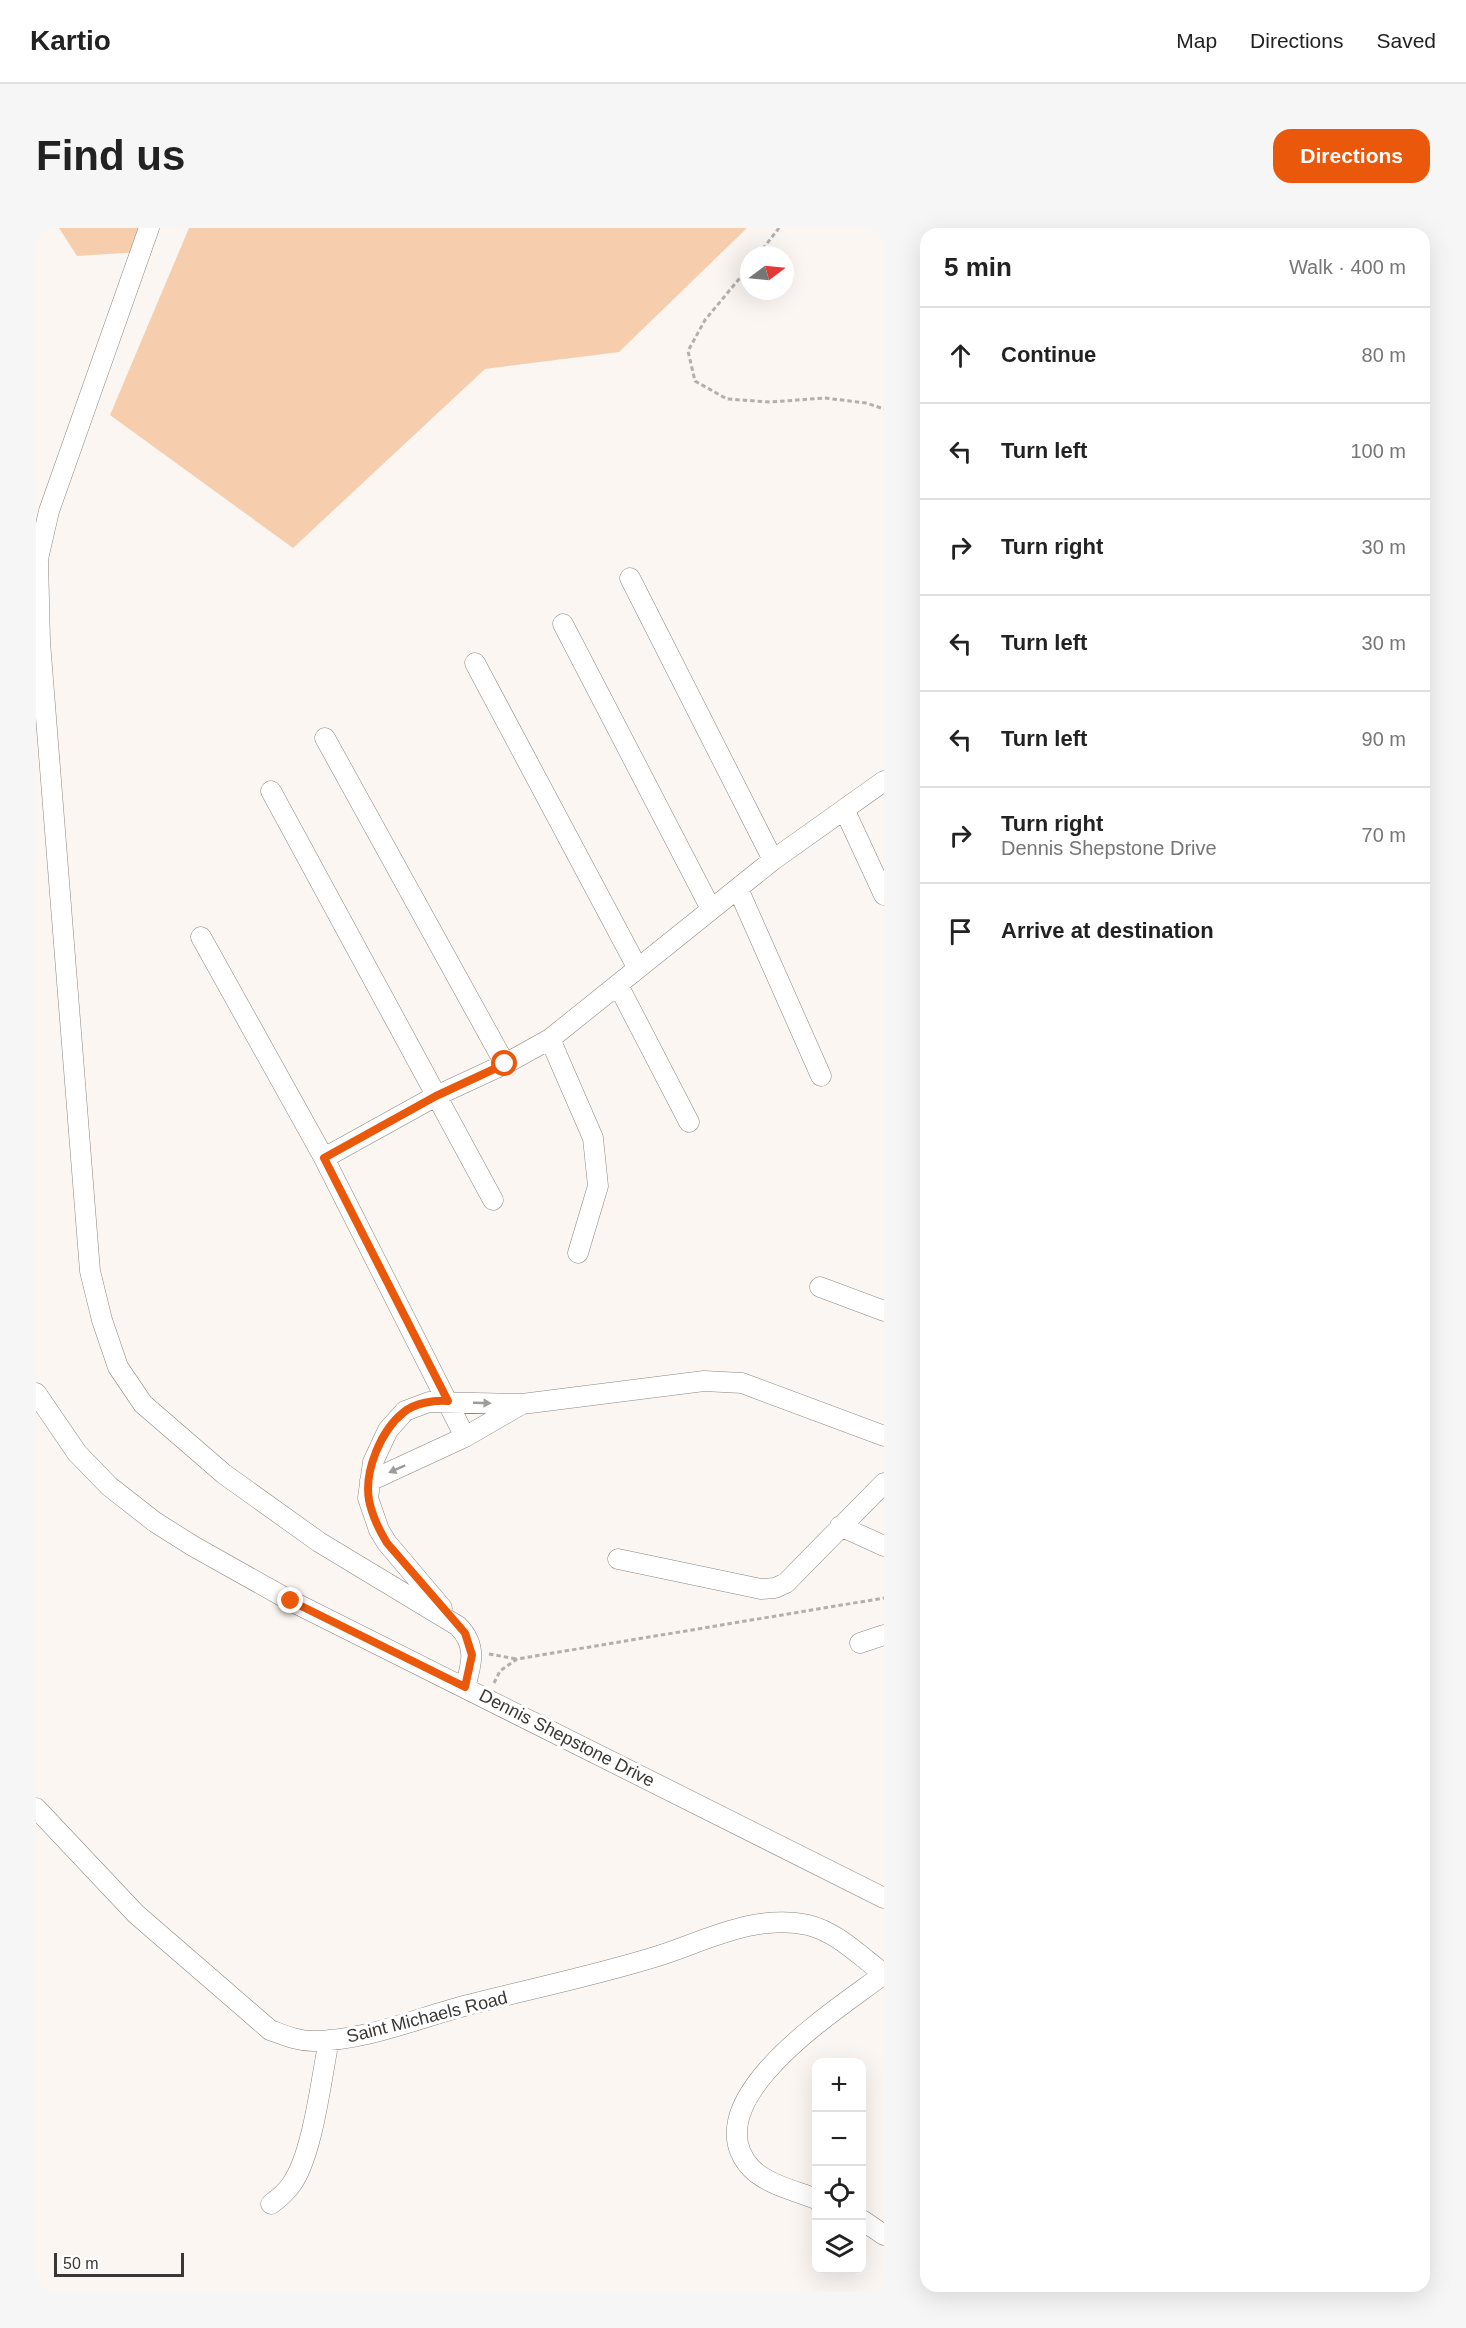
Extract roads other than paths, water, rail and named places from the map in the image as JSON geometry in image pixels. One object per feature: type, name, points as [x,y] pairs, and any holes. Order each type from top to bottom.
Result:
[{"type":"street","points":[[149,228],[49,511],[38,569],[40,642],[90,1270],[102,1320],[118,1367],[143,1404],[224,1474],[309,1535],[458,1626]]},
{"type":"street","points":[[630,578],[773,860]]},
{"type":"street","points":[[563,624],[711,909]]},
{"type":"street","points":[[475,663],[637,967]]},
{"type":"street","points":[[325,738],[505,1064]]},
{"type":"street","points":[[324,1158],[436,1096],[505,1064],[550,1039],[619,987],[637,967],[711,909],[739,891],[773,860],[884,781]]},
{"type":"street","points":[[271,791],[493,1200]]},
{"type":"street","points":[[844,811],[884,895]]},
{"type":"street","points":[[739,891],[822,1076]]},
{"type":"street","points":[[201,937],[324,1158],[465,1437]]},
{"type":"street","points":[[619,987],[690,1122]]},
{"type":"street","points":[[550,1039],[593,1138],[598,1186],[578,1253]]},
{"type":"street","points":[[820,1287],[884,1311]]},
{"type":"street","points":[[465,1687],[472,1664],[471,1646],[458,1626],[379,1530],[368,1498],[378,1448],[388,1430],[405,1412],[429,1402],[522,1404],[704,1381],[742,1383],[884,1436]]},
{"type":"street","name":"Dennis Shepstone Drive","points":[[36,1393],[77,1453],[110,1486],[155,1522],[291,1601],[884,1898]]},
{"type":"street","points":[[370,1481],[465,1437],[522,1404]]},
{"type":"street","points":[[618,1559],[761,1589],[775,1588],[786,1584],[884,1483]]},
{"type":"street","points":[[840,1526],[884,1546]]},
{"type":"street","points":[[860,1644],[884,1635]]},
{"type":"street","name":"Saint Michaels Road","points":[[36,1808],[136,1914],[270,2030],[294,2039],[329,2040],[586,1978],[660,1956],[718,1934],[769,1924],[808,1925],[832,1934],[884,1974]]},
{"type":"street","points":[[812,2197],[763,2177],[751,2168],[738,2146],[737,2132],[741,2113],[756,2083],[787,2049],[884,1974]]},
{"type":"street","points":[[271,2204],[291,2186],[299,2171],[308,2144],[329,2040]]},
{"type":"street","points":[[866,2223],[884,2235]]}]
